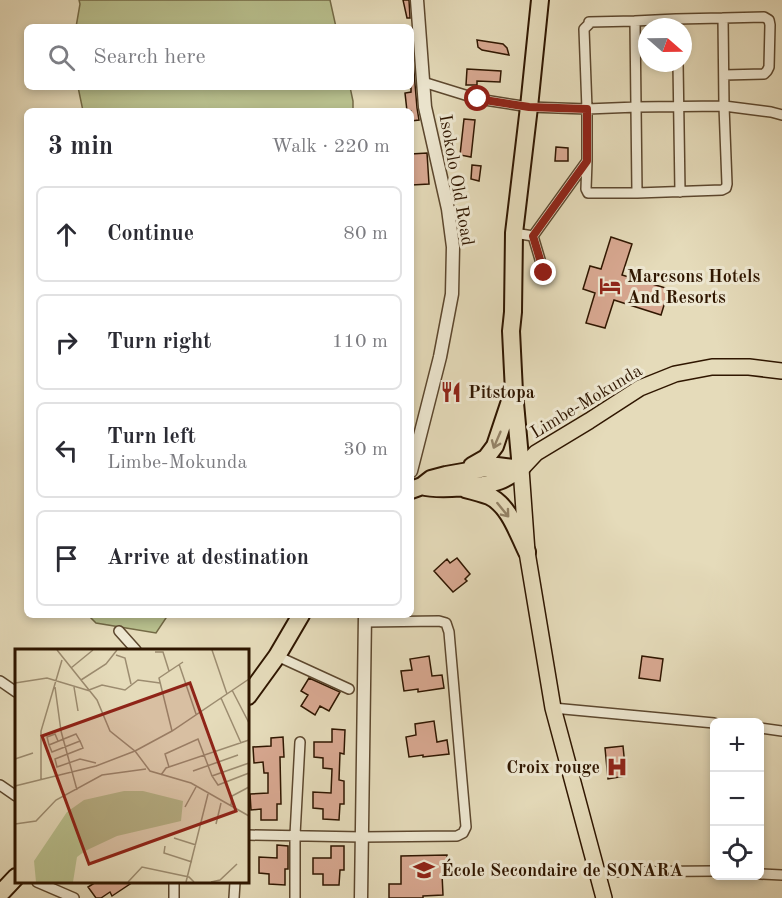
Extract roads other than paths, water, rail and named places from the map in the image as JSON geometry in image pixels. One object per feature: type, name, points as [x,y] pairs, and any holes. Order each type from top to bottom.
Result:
[{"type":"highway","points":[[416,488],[431,479],[461,480],[497,466],[521,469],[511,331],[514,233],[540,0]]},
{"type":"highway","points":[[461,480],[486,458],[495,446],[514,392]]},
{"type":"highway","points":[[461,480],[491,497],[504,508],[527,552]]},
{"type":"highway","points":[[249,695],[277,656],[299,618]]},
{"type":"highway","points":[[0,894],[15,878]]},
{"type":"main road","name":"Limbe-Mokunda","points":[[521,469],[536,453],[640,388],[658,381],[712,367],[749,367],[782,371]]},
{"type":"main road","points":[[521,469],[527,552],[553,708],[604,898]]},
{"type":"street","name":"Isokolo Old Road","points":[[414,459],[440,357],[452,294],[453,247],[425,107],[417,0]]},
{"type":"street","points":[[692,21],[764,17],[769,20],[769,68],[767,71],[764,74],[724,75]]},
{"type":"street","points":[[638,21],[589,22],[584,29],[587,109],[586,189],[588,193],[680,192],[726,188],[723,18]]},
{"type":"street","points":[[635,21],[637,193]]},
{"type":"street","points":[[678,72],[680,192]]},
{"type":"street","points":[[423,82],[478,99],[529,107],[587,109],[724,106],[782,115]]},
{"type":"street","points":[[533,236],[587,161]]},
{"type":"street","points":[[514,233],[533,236]]},
{"type":"street","points":[[533,236],[544,273]]},
{"type":"street","points":[[249,835],[362,837],[457,836],[463,833],[466,827],[446,623],[365,618],[362,837],[361,898]]},
{"type":"street","points":[[119,631],[134,649]]},
{"type":"street","points":[[277,656],[349,689]]},
{"type":"street","points":[[0,681],[15,691]]},
{"type":"street","points":[[553,708],[710,723]]},
{"type":"street","points":[[764,729],[782,731]]},
{"type":"street","points":[[295,898],[295,835],[300,742]]},
{"type":"street","points":[[0,785],[15,795]]},
{"type":"street","points":[[598,872],[710,871]]},
{"type":"street","points":[[764,874],[782,875]]},
{"type":"street","points":[[39,883],[75,898]]},
{"type":"street","points":[[234,898],[235,883]]},
{"type":"place","name":"Marcsons Hotels And Resorts","points":[[610,286]]},
{"type":"place","name":"Pitstopa","points":[[451,392]]},
{"type":"place","name":"Croix rouge","points":[[617,767]]},
{"type":"place","name":"École Secondaire de SONARA","points":[[424,870]]}]
